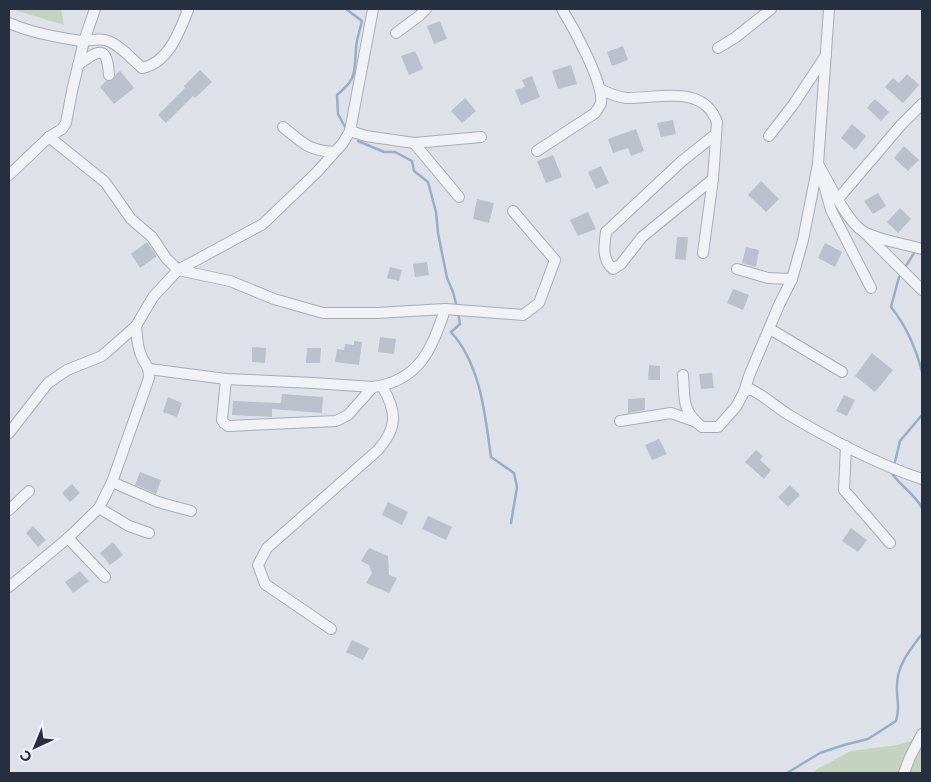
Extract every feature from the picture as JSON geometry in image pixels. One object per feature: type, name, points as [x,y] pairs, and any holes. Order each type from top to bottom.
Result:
[{"type":"street","points":[[9,176],[49,137],[62,129],[66,123],[84,41],[95,9]]},
{"type":"street","points":[[9,23],[44,35],[84,41],[94,39],[106,40],[114,44],[142,68],[152,66],[167,52],[178,34],[188,10],[186,9]]},
{"type":"street","points":[[9,433],[48,383],[67,370],[102,356],[136,326],[153,297],[178,270],[263,224],[317,172],[343,143],[350,131],[373,9]]},
{"type":"street","points":[[396,33],[426,9]]},
{"type":"street","points":[[537,151],[595,113],[601,104],[600,89],[578,37],[562,9]]},
{"type":"street","points":[[718,48],[736,37],[770,9]]},
{"type":"street","points":[[620,421],[671,413],[694,421],[702,427],[718,427],[736,407],[744,392],[749,376],[792,278],[803,240],[818,164],[829,9]]},
{"type":"street","points":[[78,65],[96,53],[102,53],[106,55],[108,60],[109,75]]},
{"type":"street","points":[[769,136],[793,105],[827,54]]},
{"type":"street","points":[[600,89],[624,98],[666,94],[696,99],[704,102],[714,113],[717,122],[713,179],[703,253]]},
{"type":"street","points":[[838,199],[901,125],[922,104]]},
{"type":"street","points":[[283,127],[314,150],[334,152]]},
{"type":"street","points":[[350,131],[366,136],[414,144],[481,137]]},
{"type":"street","points":[[713,179],[642,237],[621,264],[614,269],[607,264],[604,246],[606,232],[682,161],[716,134]]},
{"type":"street","points":[[49,137],[105,182],[132,219],[152,237],[166,258],[178,270],[230,281],[274,298],[323,313],[377,313],[449,309],[523,315],[539,303],[555,260],[514,211]]},
{"type":"street","points":[[414,144],[459,198]]},
{"type":"street","points":[[818,164],[852,221],[922,290]]},
{"type":"street","points":[[818,164],[831,210],[871,288]]},
{"type":"street","points":[[864,233],[922,249]]},
{"type":"street","points":[[736,269],[768,278],[792,278]]},
{"type":"street","points":[[226,380],[222,420],[228,426],[336,421],[348,415],[377,386],[405,375],[423,361],[449,309]]},
{"type":"street","points":[[9,587],[68,538],[99,508],[112,482],[149,378],[149,369],[142,358],[137,344],[136,326]]},
{"type":"street","points":[[770,329],[842,372]]},
{"type":"street","points":[[149,369],[226,380],[377,386],[390,400],[393,415],[388,438],[378,450],[267,548],[258,565],[264,584],[331,629]]},
{"type":"street","points":[[683,375],[686,408],[694,421]]},
{"type":"street","points":[[744,392],[750,389],[788,414],[846,446],[904,473],[922,479]]},
{"type":"street","points":[[846,446],[844,490],[890,543]]},
{"type":"street","points":[[112,482],[158,502],[191,511]]},
{"type":"street","points":[[9,510],[29,491]]},
{"type":"street","points":[[99,508],[129,526],[149,533]]},
{"type":"street","points":[[68,538],[105,577]]},
{"type":"street","points":[[904,773],[922,734]]},
{"type":"green space","points":[[11,9],[61,9],[64,25]]},
{"type":"green space","points":[[922,737],[922,773],[814,773],[817,769],[851,751],[898,745]]},
{"type":"building","points":[[440,21],[447,39],[434,44],[427,26]]},
{"type":"building","points":[[623,46],[628,60],[612,66],[607,52]]},
{"type":"building","points":[[415,51],[423,69],[409,75],[401,56]]},
{"type":"building","points":[[571,65],[577,84],[558,89],[552,71]]},
{"type":"building","points":[[200,70],[212,82],[195,98],[193,96],[166,123],[158,115]]},
{"type":"building","points":[[120,71],[134,88],[114,104],[100,87],[106,81],[113,80]]},
{"type":"building","points":[[907,74],[919,85],[903,103],[885,87],[893,78],[899,83]]},
{"type":"building","points":[[532,76],[540,97],[521,105],[515,90],[525,87],[522,80]]},
{"type":"building","points":[[465,98],[476,111],[462,123],[451,111]]},
{"type":"building","points":[[875,99],[889,112],[881,121],[867,108]]},
{"type":"building","points":[[673,120],[676,134],[661,137],[657,123]]},
{"type":"building","points":[[852,124],[866,136],[855,150],[841,138]]},
{"type":"building","points":[[636,129],[644,151],[631,156],[628,148],[613,153],[608,139]]},
{"type":"building","points":[[904,146],[919,160],[908,171],[894,158]]},
{"type":"building","points":[[553,155],[562,177],[546,183],[537,161]]},
{"type":"building","points":[[601,166],[609,183],[596,189],[588,172]]},
{"type":"building","points":[[761,181],[779,199],[766,212],[748,195]]},
{"type":"building","points":[[878,193],[886,206],[873,214],[864,201]]},
{"type":"building","points":[[477,199],[494,203],[489,223],[473,219]]},
{"type":"building","points":[[900,208],[911,219],[898,233],[887,222]]},
{"type":"building","points":[[588,212],[596,229],[578,236],[570,220]]},
{"type":"building","points":[[677,237],[688,237],[686,260],[675,259]]},
{"type":"building","points":[[147,242],[157,256],[140,268],[131,254]]},
{"type":"building","points":[[825,243],[842,252],[835,267],[818,258]]},
{"type":"building","points":[[746,247],[759,250],[756,267],[742,263]]},
{"type":"building","points":[[427,262],[429,275],[415,277],[413,264]]},
{"type":"building","points":[[390,267],[402,270],[399,281],[387,278]]},
{"type":"building","points":[[733,289],[749,295],[743,310],[727,303]]},
{"type":"building","points":[[380,337],[396,339],[394,354],[378,352]]},
{"type":"building","points":[[354,341],[362,342],[359,365],[335,362],[337,349],[344,350],[345,344],[354,345]]},
{"type":"building","points":[[252,347],[266,348],[265,363],[252,362]]},
{"type":"building","points":[[307,348],[321,348],[320,363],[306,363]]},
{"type":"building","points":[[872,353],[893,370],[875,392],[855,376]]},
{"type":"building","points":[[649,365],[660,366],[660,380],[648,380]]},
{"type":"building","points":[[712,373],[714,388],[701,389],[699,374]]},
{"type":"building","points":[[282,394],[323,397],[322,413],[272,409],[272,417],[232,415],[233,401],[281,403]]},
{"type":"building","points":[[844,395],[855,400],[847,416],[836,411]]},
{"type":"building","points":[[168,397],[182,403],[177,417],[163,412]]},
{"type":"building","points":[[645,398],[645,410],[628,413],[628,399]]},
{"type":"building","points":[[659,439],[667,454],[652,460],[645,445]]},
{"type":"building","points":[[756,450],[763,456],[760,460],[771,470],[764,479],[745,462]]},
{"type":"building","points":[[140,472],[161,480],[156,494],[135,485]]},
{"type":"building","points":[[72,484],[80,493],[70,502],[62,493]]},
{"type":"building","points":[[790,485],[800,495],[788,507],[778,497]]},
{"type":"building","points":[[388,502],[408,512],[402,525],[382,515]]},
{"type":"building","points":[[428,516],[452,527],[446,540],[422,529]]},
{"type":"building","points":[[33,526],[46,540],[38,547],[26,533]]},
{"type":"building","points":[[851,528],[867,540],[858,552],[842,541]]},
{"type":"building","points":[[113,542],[123,555],[110,565],[100,553]]},
{"type":"building","points":[[369,548],[388,556],[389,575],[397,578],[389,593],[366,583],[372,573],[369,565],[361,561]]},
{"type":"building","points":[[80,571],[89,581],[73,593],[65,582]]},
{"type":"building","points":[[352,640],[369,648],[363,660],[346,652]]},
{"type":"waterway","points":[[345,127],[338,114],[337,95],[348,84],[353,75],[362,21],[346,9]]},
{"type":"waterway","points":[[358,141],[384,152],[395,152],[412,161],[414,171],[428,182],[436,212],[447,278],[457,307]]},
{"type":"waterway","points":[[906,266],[914,253]]},
{"type":"waterway","points":[[899,277],[891,307],[902,322],[910,338],[922,372]]},
{"type":"waterway","points":[[458,312],[460,324],[451,332],[461,345],[475,375],[484,408],[491,457],[514,473],[517,487],[511,523]]},
{"type":"waterway","points":[[895,462],[900,441],[922,415]]},
{"type":"waterway","points":[[891,472],[922,508]]},
{"type":"waterway","points":[[787,773],[820,753],[868,739],[896,721],[899,671],[905,658],[922,634]]}]
